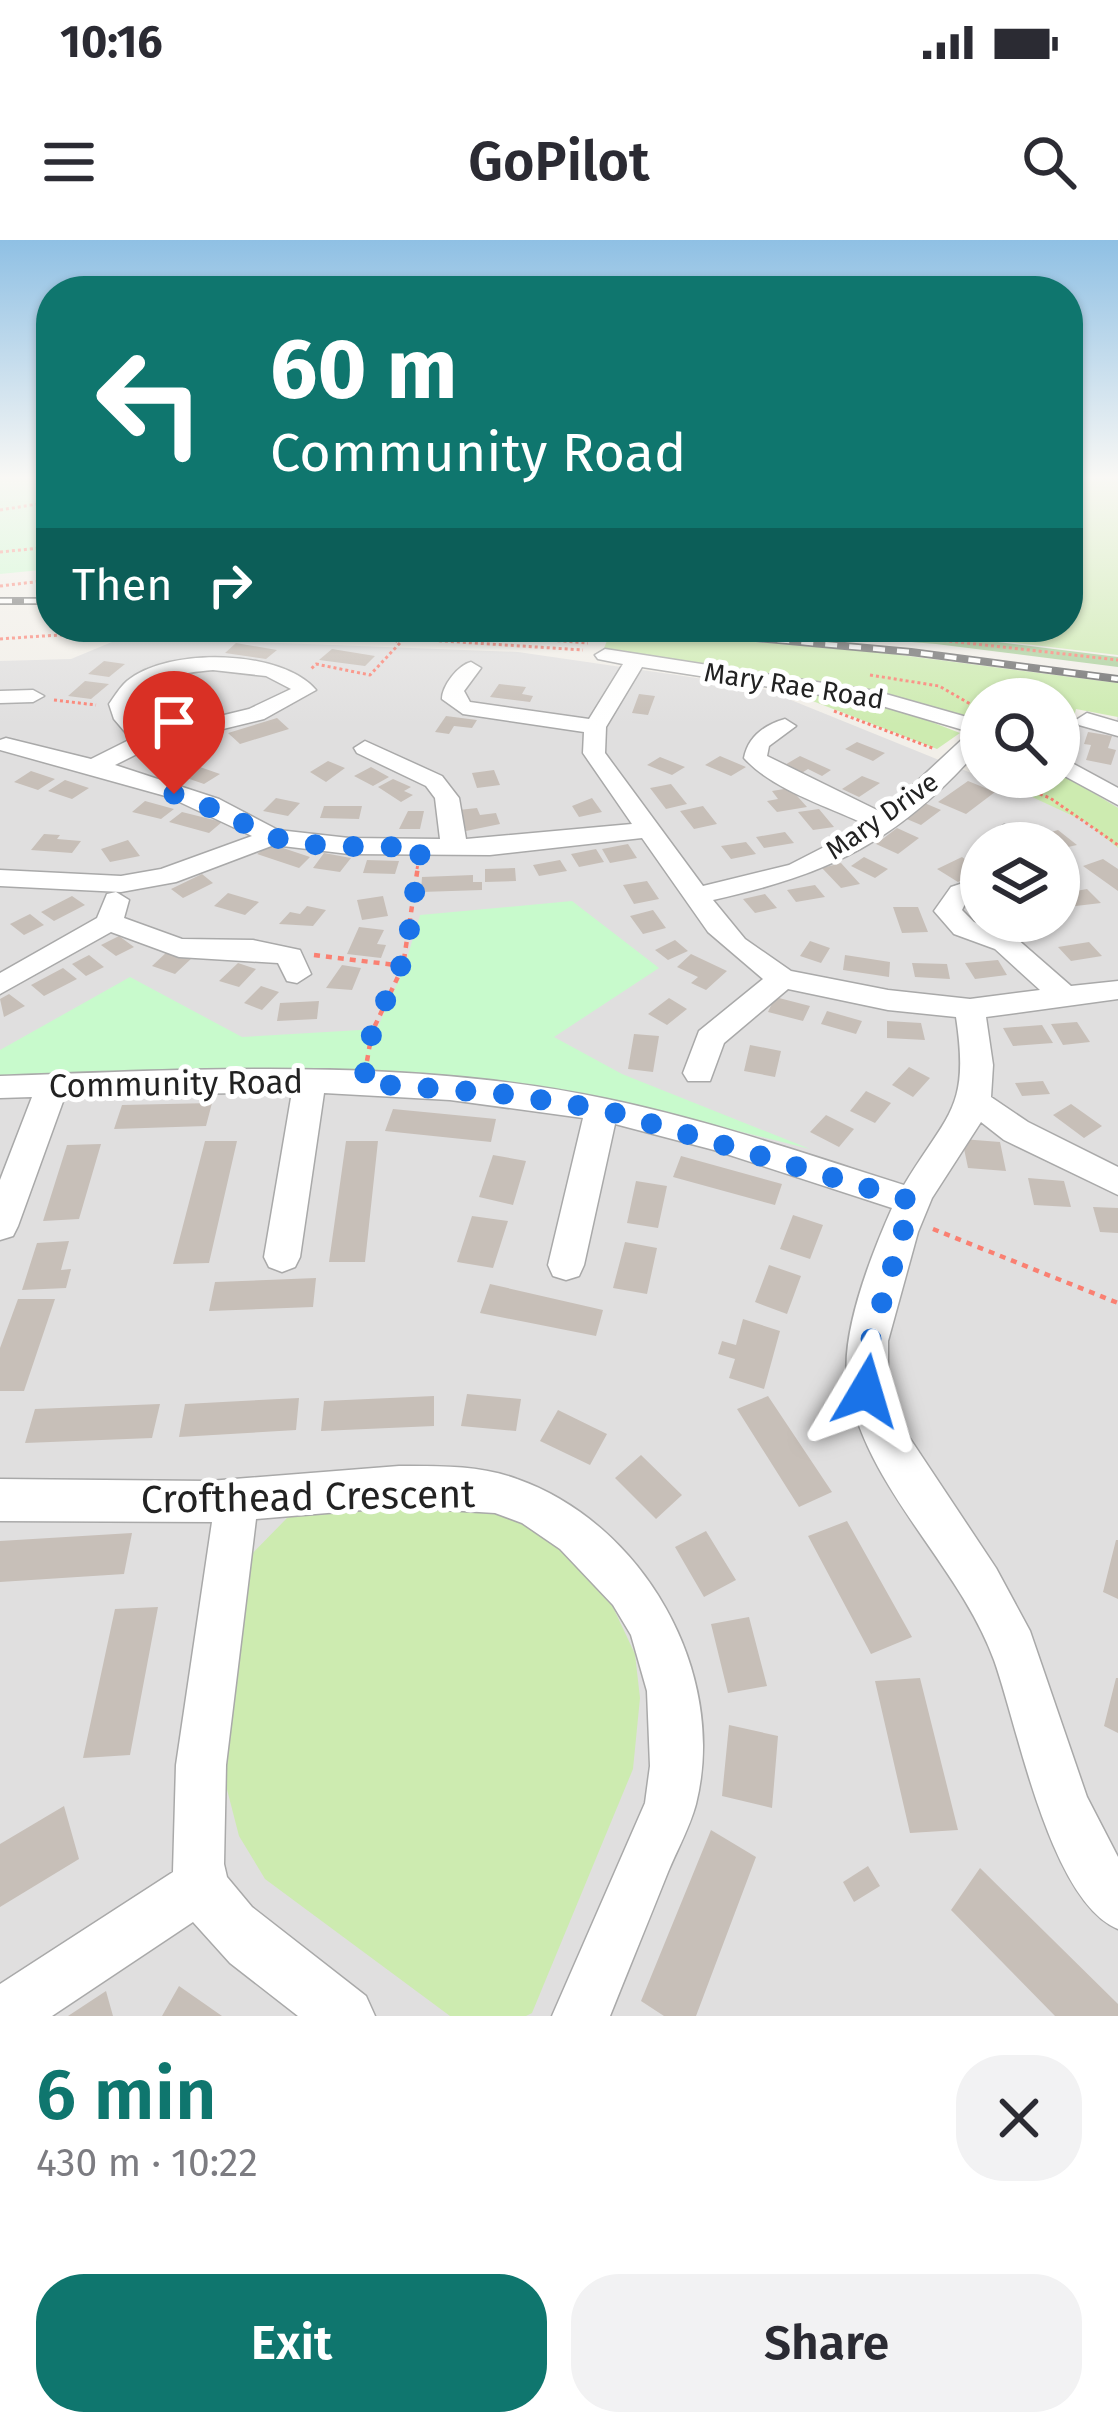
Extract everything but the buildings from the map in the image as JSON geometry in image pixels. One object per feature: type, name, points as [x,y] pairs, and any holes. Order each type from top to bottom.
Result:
[{"type":"street","name":"Mary Rae Road","points":[[604,653],[874,697],[960,724]]},
{"type":"street","points":[[636,660],[595,727],[594,753],[646,830],[735,945],[782,979],[888,1000],[970,1009],[1118,990]]},
{"type":"street","points":[[94,766],[146,741],[291,701],[305,690],[294,677],[208,664],[172,666],[137,680],[121,697],[125,719],[146,741]]},
{"type":"street","points":[[471,668],[453,691],[453,699],[464,708],[595,727]]},
{"type":"street","points":[[1,700],[33,696]]},
{"type":"street","points":[[1087,720],[1118,729]]},
{"type":"street","points":[[785,726],[758,743],[754,758],[883,823]]},
{"type":"street","points":[[5,745],[94,766],[215,807],[272,837],[350,846],[532,846],[646,830]]},
{"type":"street","points":[[365,748],[434,781],[446,798],[454,846]]},
{"type":"street","name":"Mary Drive","points":[[699,895],[798,871],[883,823],[960,758]]},
{"type":"street","points":[[1080,775],[1118,798]]},
{"type":"street","points":[[0,878],[121,884],[167,876],[272,837]]},
{"type":"street","points":[[0,985],[109,922],[121,884]]},
{"type":"street","points":[[960,892],[948,911],[960,924]]},
{"type":"street","points":[[109,922],[179,948],[253,949],[293,965]]},
{"type":"street","points":[[1002,942],[1067,999]]},
{"type":"street","points":[[699,1073],[710,1037],[782,979]]},
{"type":"street","points":[[970,1009],[977,1055],[974,1102],[909,1210],[866,1356],[866,1391],[880,1426],[998,1613],[1032,1701],[1063,1813],[1097,1877],[1118,1902]]},
{"type":"street","points":[[282,1257],[310,1081]]},
{"type":"street","name":"Community Road","points":[[0,1087],[310,1081],[503,1094],[602,1109],[909,1210]]},
{"type":"street","points":[[0,1226],[53,1085]]},
{"type":"street","points":[[974,1102],[1016,1131],[1118,1182]]},
{"type":"street","points":[[566,1265],[602,1109]]},
{"type":"street","name":"Crofthead Crescent","points":[[0,1500],[237,1500],[465,1488],[534,1505],[623,1576],[659,1642],[673,1706],[677,1766],[670,1804],[581,2016]]},
{"type":"street","points":[[237,1500],[195,1820],[200,1886],[244,1939],[346,2016]]},
{"type":"street","points":[[2,2016],[200,1886]]},
{"type":"path","points":[[0,586],[36,582]]},
{"type":"path","points":[[0,639],[36,636]]},
{"type":"path","points":[[294,677],[316,664],[370,675],[400,645],[397,642]]},
{"type":"path","points":[[458,642],[604,653]]},
{"type":"path","points":[[585,642],[604,653]]},
{"type":"path","points":[[958,642],[1118,660]]},
{"type":"path","points":[[33,696],[120,706]]},
{"type":"path","points":[[831,710],[937,749],[957,762]]},
{"type":"path","points":[[1050,798],[1118,845]]},
{"type":"path","points":[[363,1083],[372,1032],[403,966],[421,847]]},
{"type":"path","points":[[293,965],[403,966]]},
{"type":"path","points":[[909,1210],[1118,1303]]},
{"type":"shaded area","points":[[112,642],[518,652],[759,687],[960,768],[960,798],[1080,798],[1080,726],[1112,734],[1118,715],[1118,2016],[0,2016],[0,661],[71,659]]},
{"type":"green space","points":[[0,559],[36,559],[36,570],[0,574]]},
{"type":"green space","points":[[1083,559],[1118,559],[1118,655],[1007,642],[1083,642]]},
{"type":"green space","points":[[606,642],[756,642],[1079,678],[960,678],[960,720],[870,692],[603,651]]},
{"type":"green space","points":[[911,642],[997,642],[1118,657],[1118,667]]},
{"type":"green space","points":[[1080,678],[1118,683],[1118,717],[1080,710]]},
{"type":"green space","points":[[771,685],[890,706],[960,733],[937,749]]},
{"type":"green space","points":[[1080,785],[1118,808],[1118,848],[1086,822],[1034,798],[1080,798]]},
{"type":"green space","points":[[572,901],[659,968],[554,1037],[622,1074],[810,1149],[608,1099],[398,1071],[0,1082],[0,1050],[130,977],[242,1037],[377,1029],[404,968],[420,915]]},
{"type":"green space","points":[[316,1503],[494,1506],[545,1527],[611,1603],[635,1654],[640,1698],[633,1769],[532,2013],[526,2016],[450,2016],[265,1879],[239,1836],[222,1770],[248,1558],[287,1518]]},
{"type":"railway","points":[[0,601],[36,601]]},
{"type":"railway","points":[[800,642],[1118,679]]},
{"type":"route","points":[[174,794],[247,821],[272,837],[350,846],[421,847],[406,954],[372,1032],[363,1083],[503,1094],[602,1109],[912,1201],[866,1356],[866,1391]]}]
